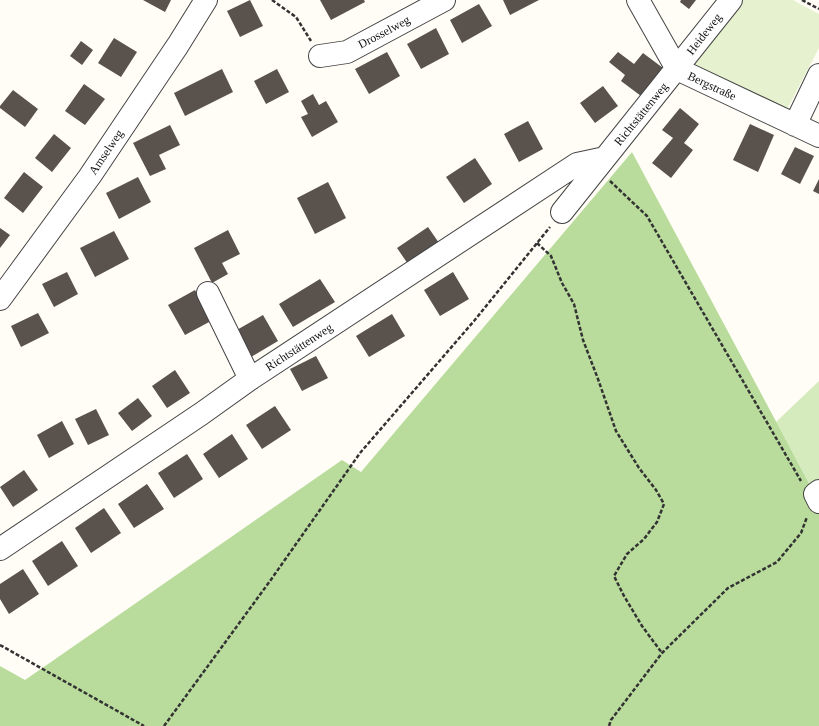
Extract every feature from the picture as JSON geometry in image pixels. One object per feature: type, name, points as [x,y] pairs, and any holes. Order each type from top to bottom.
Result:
[{"type":"street","name":"Amselweg","points":[[0,299],[90,176],[178,45],[206,0]]},
{"type":"street","name":"Drosselweg","points":[[320,56],[347,52],[444,0]]},
{"type":"street","name":"Bergstraße","points":[[638,0],[677,69],[819,136]]},
{"type":"street","name":"Heideweg","points":[[677,69],[731,0]]},
{"type":"street","name":"Richtstättenweg","points":[[562,212],[677,69]]},
{"type":"street","points":[[795,125],[819,75]]},
{"type":"street","name":"Richtstättenweg","points":[[0,548],[250,379],[578,164],[601,163]]},
{"type":"street","points":[[208,293],[250,379]]},
{"type":"path","points":[[272,0],[296,17],[320,56]]},
{"type":"path","points":[[802,0],[819,9]]},
{"type":"path","points":[[601,163],[647,216],[801,482],[818,496],[801,533],[777,562],[728,588],[662,653],[611,720],[609,726]]},
{"type":"path","points":[[164,726],[270,581],[360,453],[474,321],[537,243],[551,256],[562,283],[574,304],[583,340],[616,430],[639,468],[656,490],[664,504],[657,522],[644,539],[627,554],[614,576],[642,626],[662,653]]},
{"type":"path","points":[[0,645],[144,726]]},
{"type":"green space","points":[[739,0],[793,0],[819,14],[819,48],[784,115],[687,67]]},
{"type":"green space","points":[[632,152],[819,502],[819,726],[0,726],[0,666],[25,680],[342,460],[361,472]]},
{"type":"green space","points":[[819,381],[819,490],[815,494],[776,422]]},
{"type":"building","points":[[143,0],[171,0],[165,12]]},
{"type":"building","points":[[250,0],[263,26],[240,37],[227,11]]},
{"type":"building","points":[[320,0],[364,0],[365,2],[331,20]]},
{"type":"building","points":[[503,0],[539,0],[510,15]]},
{"type":"building","points":[[681,0],[696,0],[689,9],[680,2]]},
{"type":"building","points":[[479,4],[492,26],[462,43],[450,20]]},
{"type":"building","points":[[436,28],[449,54],[421,69],[407,44]]},
{"type":"building","points":[[114,38],[137,52],[121,77],[98,63]]},
{"type":"building","points":[[81,41],[93,50],[82,65],[70,56]]},
{"type":"building","points":[[387,52],[400,76],[369,94],[355,69]]},
{"type":"building","points":[[618,52],[634,64],[643,53],[663,68],[641,96],[621,81],[625,75],[609,62]]},
{"type":"building","points":[[222,69],[233,92],[185,116],[174,93]]},
{"type":"building","points":[[277,69],[289,92],[266,104],[254,81]]},
{"type":"building","points":[[84,84],[105,99],[85,125],[65,111]]},
{"type":"building","points":[[603,86],[618,106],[595,123],[580,103]]},
{"type":"building","points":[[13,90],[38,109],[25,127],[0,108]]},
{"type":"building","points":[[313,94],[319,105],[326,101],[338,122],[312,137],[301,117],[308,114],[301,101]]},
{"type":"building","points":[[680,108],[699,124],[684,143],[693,150],[671,178],[652,163],[673,138],[662,130]]},
{"type":"building","points":[[528,121],[543,149],[519,162],[504,134]]},
{"type":"building","points":[[750,124],[774,135],[758,172],[733,160]]},
{"type":"building","points":[[170,125],[180,145],[159,155],[166,169],[150,176],[133,143]]},
{"type":"building","points":[[54,134],[71,148],[52,172],[35,158]]},
{"type":"building","points":[[795,147],[814,156],[800,184],[781,174]]},
{"type":"building","points":[[475,158],[492,184],[464,203],[446,177]]},
{"type":"building","points":[[24,172],[43,187],[23,213],[4,198]]},
{"type":"building","points":[[138,177],[151,202],[119,219],[106,193]]},
{"type":"building","points":[[819,179],[819,194],[813,191]]},
{"type":"building","points":[[328,182],[346,218],[315,234],[297,198]]},
{"type":"building","points":[[428,227],[439,243],[408,264],[397,248]]},
{"type":"building","points":[[0,228],[10,235],[0,248]]},
{"type":"building","points":[[228,230],[240,254],[222,263],[228,274],[212,283],[194,248]]},
{"type":"building","points":[[114,231],[129,259],[95,277],[80,248]]},
{"type":"building","points":[[67,272],[78,294],[54,307],[42,284]]},
{"type":"building","points":[[453,272],[469,299],[440,316],[424,290]]},
{"type":"building","points":[[320,279],[335,302],[293,327],[279,304]]},
{"type":"building","points":[[195,290],[211,321],[185,335],[168,305]]},
{"type":"building","points":[[38,313],[49,333],[21,347],[11,326]]},
{"type":"building","points":[[392,314],[405,336],[369,357],[356,336]]},
{"type":"building","points":[[263,315],[278,341],[251,357],[235,331]]},
{"type":"building","points":[[316,356],[328,378],[302,391],[290,369]]},
{"type":"building","points":[[175,370],[190,393],[167,408],[152,386]]},
{"type":"building","points":[[138,398],[152,416],[132,431],[118,413]]},
{"type":"building","points":[[275,406],[291,430],[262,449],[246,425]]},
{"type":"building","points":[[96,409],[109,435],[88,445],[75,419]]},
{"type":"building","points":[[62,421],[74,444],[49,458],[37,435]]},
{"type":"building","points":[[232,434],[248,459],[219,478],[203,454]]},
{"type":"building","points":[[187,454],[203,479],[174,498],[158,473]]},
{"type":"building","points":[[24,470],[38,490],[13,507],[0,487]]},
{"type":"building","points":[[147,484],[164,509],[134,528],[118,504]]},
{"type":"building","points":[[104,508],[121,533],[91,553],[75,528]]},
{"type":"building","points":[[62,541],[78,566],[48,586],[32,561]]},
{"type":"building","points":[[23,569],[39,594],[9,614],[0,599],[0,584]]}]
